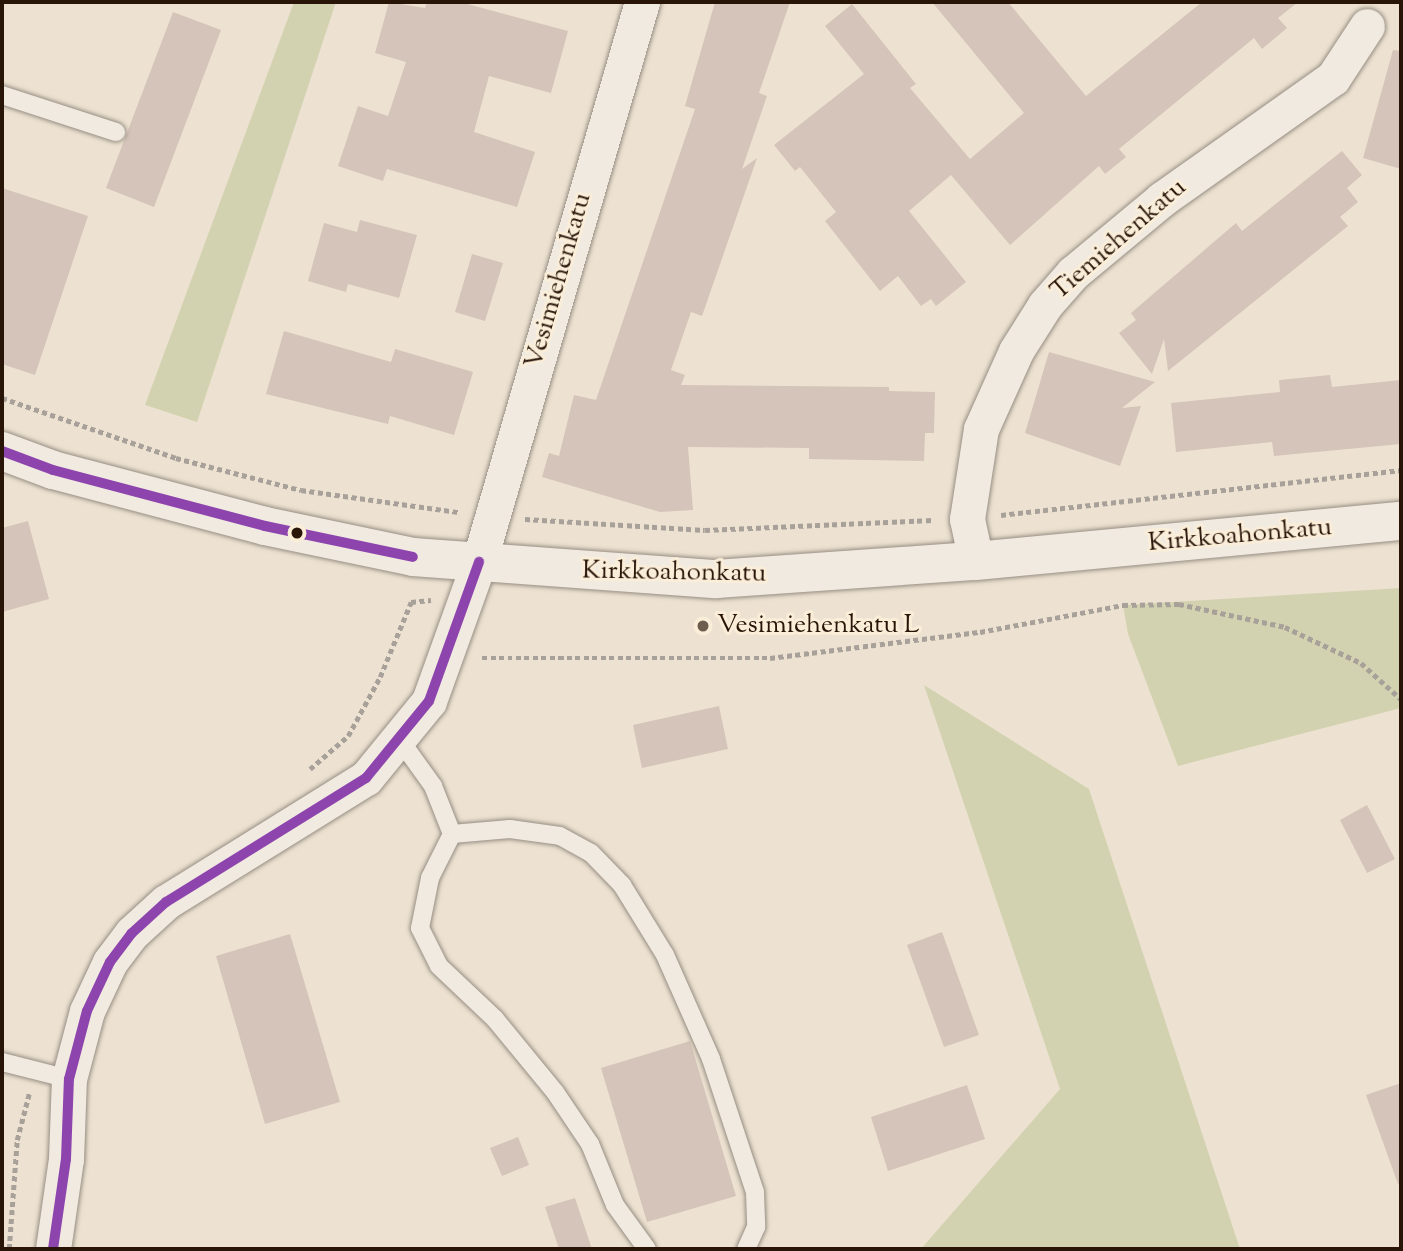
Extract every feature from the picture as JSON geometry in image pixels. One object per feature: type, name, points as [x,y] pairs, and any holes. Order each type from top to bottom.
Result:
[{"type":"street","name":"Vesimiehenkatu","points":[[53,1249],[66,1159],[69,1079],[87,1011],[110,962],[132,933],[212,872],[366,778],[400,740],[429,701],[479,562],[642,2]]},
{"type":"street","name":"Tiemiehenkatu","points":[[976,561],[967,519],[981,429],[1016,351],[1045,305],[1073,273],[1163,198],[1333,78],[1367,26]]},
{"type":"street","name":"Kirkkoahonkatu","points":[[2,451],[53,470],[265,526],[413,557],[716,579],[976,561],[1401,521]]},
{"type":"lane","points":[[2,95],[116,132]]},
{"type":"lane","points":[[400,740],[433,786],[452,834],[430,878],[420,928],[439,966],[495,1019],[555,1093],[590,1144],[615,1205],[647,1249]]},
{"type":"lane","points":[[452,834],[510,829],[560,836],[591,853],[622,885],[666,955],[710,1059],[755,1192],[756,1227],[746,1249]]},
{"type":"lane","points":[[2,1062],[69,1079]]},
{"type":"path","points":[[2,398],[176,458],[301,490],[418,509],[491,514],[558,523],[705,530],[967,519],[1401,470]]},
{"type":"path","points":[[446,656],[569,661],[770,658],[980,632],[1124,605],[1179,604],[1285,627],[1361,663],[1401,699]]},
{"type":"green space","points":[[294,2],[336,2],[197,422],[145,405]]},
{"type":"green space","points":[[1401,588],[1401,708],[1178,766],[1128,634],[1123,605]]},
{"type":"green space","points":[[924,685],[1089,789],[1240,1249],[921,1249],[1060,1089]]},
{"type":"building","points":[[389,2],[425,8],[427,2],[460,2],[568,31],[551,93],[489,76],[474,132],[535,152],[517,207],[387,169],[383,181],[338,166],[358,106],[388,116],[406,62],[375,53]]},
{"type":"building","points":[[715,2],[790,2],[759,93],[767,96],[742,169],[757,158],[702,316],[691,312],[671,370],[685,375],[681,385],[889,387],[889,391],[935,392],[934,433],[925,433],[924,461],[809,459],[809,448],[688,447],[693,510],[660,512],[542,477],[549,453],[559,456],[574,395],[596,400],[695,109],[685,106]]},
{"type":"building","points":[[932,2],[1008,2],[1086,96],[1202,2],[1298,2],[1278,18],[1287,28],[1262,49],[1254,38],[1119,149],[1126,157],[1105,174],[1099,166],[1010,245],[951,175],[909,211],[966,282],[936,306],[931,299],[921,306],[898,276],[880,291],[825,221],[836,212],[800,167],[795,171],[774,145],[864,74],[825,26],[852,4],[916,84],[910,88],[970,159],[1024,113]]},
{"type":"building","points":[[173,12],[221,30],[154,207],[106,188]]},
{"type":"building","points":[[1393,50],[1401,51],[1401,169],[1363,158]]},
{"type":"building","points":[[1342,151],[1362,175],[1347,188],[1358,202],[1340,217],[1348,226],[1168,371],[1164,339],[1152,374],[1119,333],[1136,320],[1131,313],[1236,223],[1242,231]]},
{"type":"building","points":[[2,188],[88,216],[35,375],[2,364]]},
{"type":"building","points":[[360,220],[417,235],[399,298],[348,284],[346,292],[308,281],[324,223],[357,232]]},
{"type":"building","points":[[472,254],[503,263],[485,321],[455,312]]},
{"type":"building","points":[[284,331],[391,362],[395,349],[473,372],[454,435],[390,416],[388,424],[266,394]]},
{"type":"building","points":[[1049,352],[1155,382],[1122,408],[1141,406],[1120,466],[1025,433]]},
{"type":"building","points":[[1330,375],[1332,387],[1401,380],[1401,444],[1274,456],[1272,442],[1176,452],[1171,403],[1280,392],[1279,380]]},
{"type":"building","points":[[28,521],[49,599],[2,612],[2,528]]},
{"type":"building","points":[[719,706],[728,749],[642,768],[633,725]]},
{"type":"building","points":[[1367,805],[1395,859],[1367,873],[1340,820]]},
{"type":"building","points":[[942,932],[979,1035],[944,1047],[907,945]]},
{"type":"building","points":[[290,934],[340,1102],[265,1124],[216,956]]},
{"type":"building","points":[[690,1041],[736,1196],[647,1222],[601,1068]]},
{"type":"building","points":[[1401,1083],[1401,1184],[1398,1184],[1366,1095]]},
{"type":"building","points":[[967,1085],[985,1139],[888,1171],[871,1117]]},
{"type":"building","points":[[518,1137],[529,1165],[502,1176],[490,1148]]},
{"type":"building","points":[[575,1198],[592,1249],[559,1249],[545,1207]]},
{"type":"transit line","points":[[2,451],[53,470],[265,526],[413,557]]},
{"type":"transit line","points":[[53,1249],[66,1159],[69,1079],[87,1011],[110,962],[132,933],[166,902],[366,778],[429,701],[479,562]]},
{"type":"place","name":"Vesimiehenkatu L","points":[[703,626]]}]
